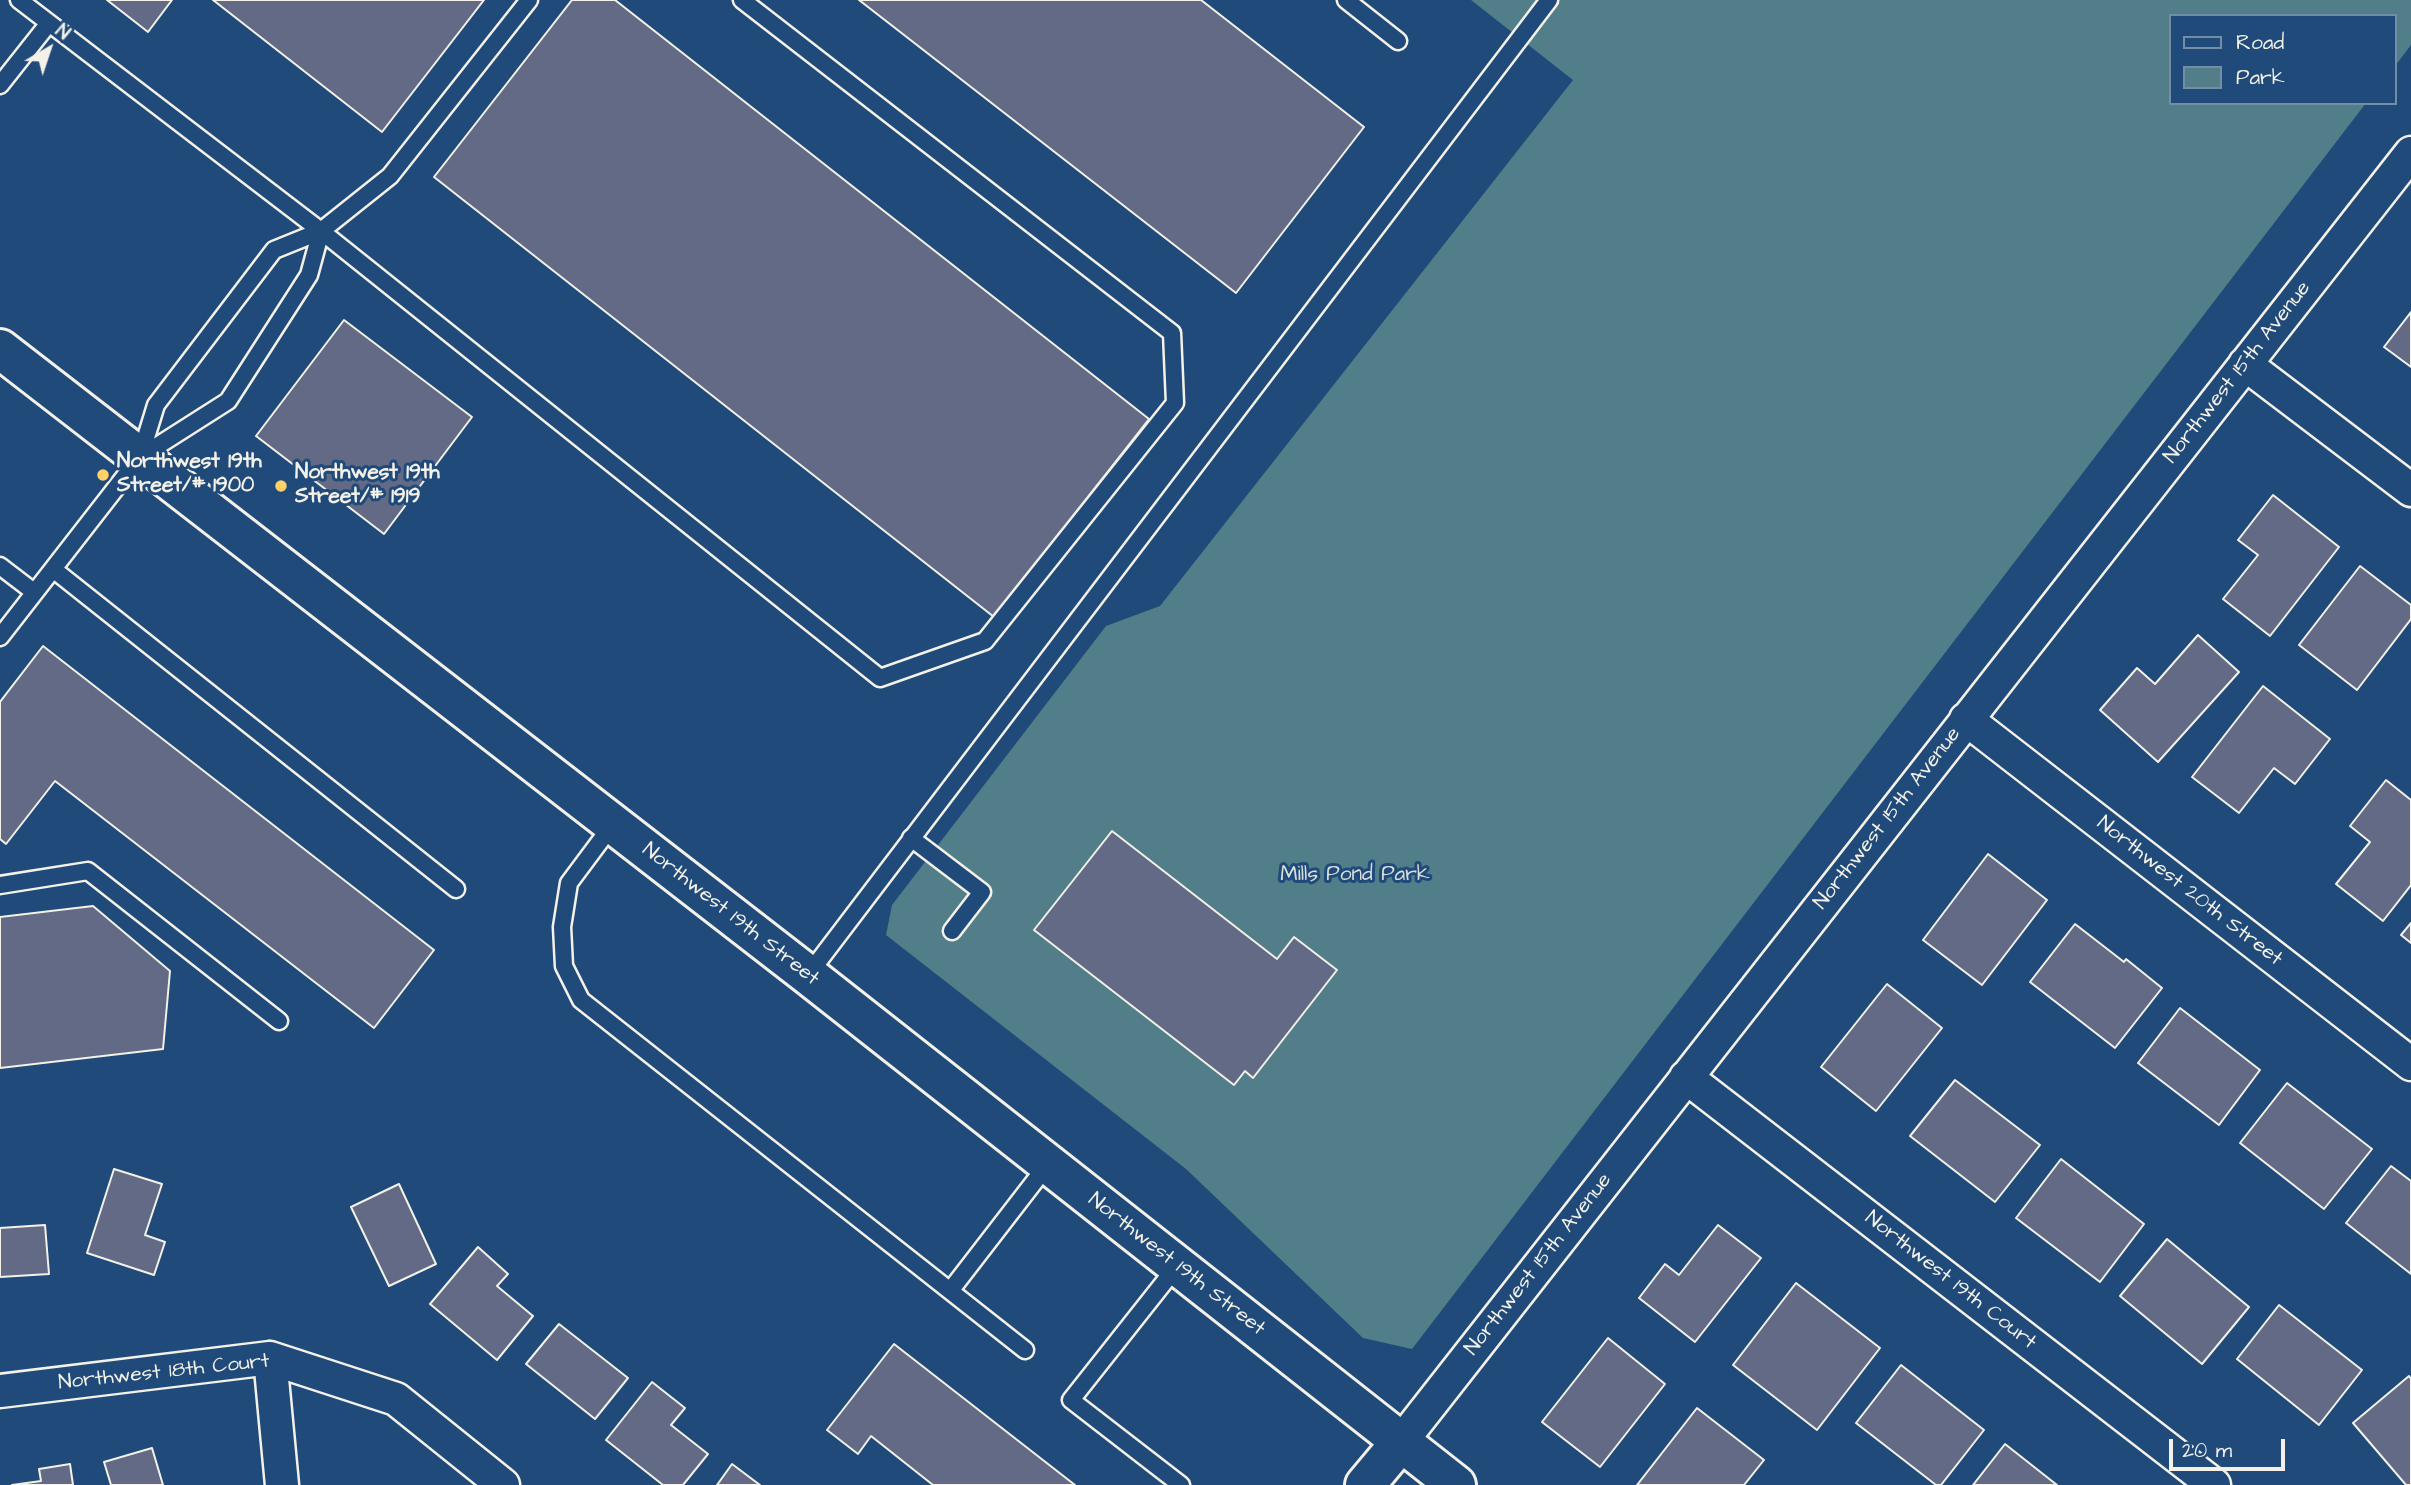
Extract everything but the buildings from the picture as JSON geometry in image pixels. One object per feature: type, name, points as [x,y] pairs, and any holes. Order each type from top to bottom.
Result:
[{"type":"street","name":"Northwest 15th Avenue","points":[[1366,1485],[2411,153]]},
{"type":"street","name":"Northwest 19th Street","points":[[0,349],[808,975],[1456,1485]]},
{"type":"street","points":[[2245,364],[2411,490]]},
{"type":"street","name":"Northwest 20th Street","points":[[1966,719],[2411,1064]]},
{"type":"street","name":"Northwest 19th Court","points":[[1686,1077],[2214,1485]]},
{"type":"street","points":[[270,1359],[282,1485]]},
{"type":"street","name":"Northwest 18th Court","points":[[0,1391],[270,1359],[396,1399],[503,1485]]},
{"type":"lane","points":[[19,0],[321,232],[880,678],[985,641],[1175,403],[1172,333],[742,0]]},
{"type":"lane","points":[[140,457],[156,405],[274,250],[321,232],[390,176],[529,0]]},
{"type":"lane","points":[[1346,0],[1398,41]]},
{"type":"lane","points":[[808,975],[1549,0]]},
{"type":"lane","points":[[0,85],[49,23]]},
{"type":"lane","points":[[0,637],[140,457],[228,401],[309,275],[321,232]]},
{"type":"lane","points":[[0,566],[34,592]]},
{"type":"lane","points":[[52,569],[456,889]]},
{"type":"lane","points":[[613,824],[569,883],[562,928],[564,966],[581,1000],[1025,1350]]},
{"type":"lane","points":[[911,838],[982,892],[952,931]]},
{"type":"lane","points":[[0,885],[88,871],[279,1021]]},
{"type":"lane","points":[[950,1291],[1048,1164]]},
{"type":"lane","points":[[1177,1266],[1071,1400],[1181,1485]]},
{"type":"green space","name":"Mills Pond Park","points":[[1471,0],[2411,0],[2411,45],[2397,63],[2397,14],[2170,14],[2170,105],[2364,105],[1412,1349],[1363,1338],[1186,1169],[886,935],[892,905],[1106,626],[1160,606],[1573,80]]},
{"type":"place","name":"Northwest 19th Street/# 1900","points":[[103,475]]},
{"type":"place","name":"Northwest 19th Street/# 1919","points":[[281,486]]}]
